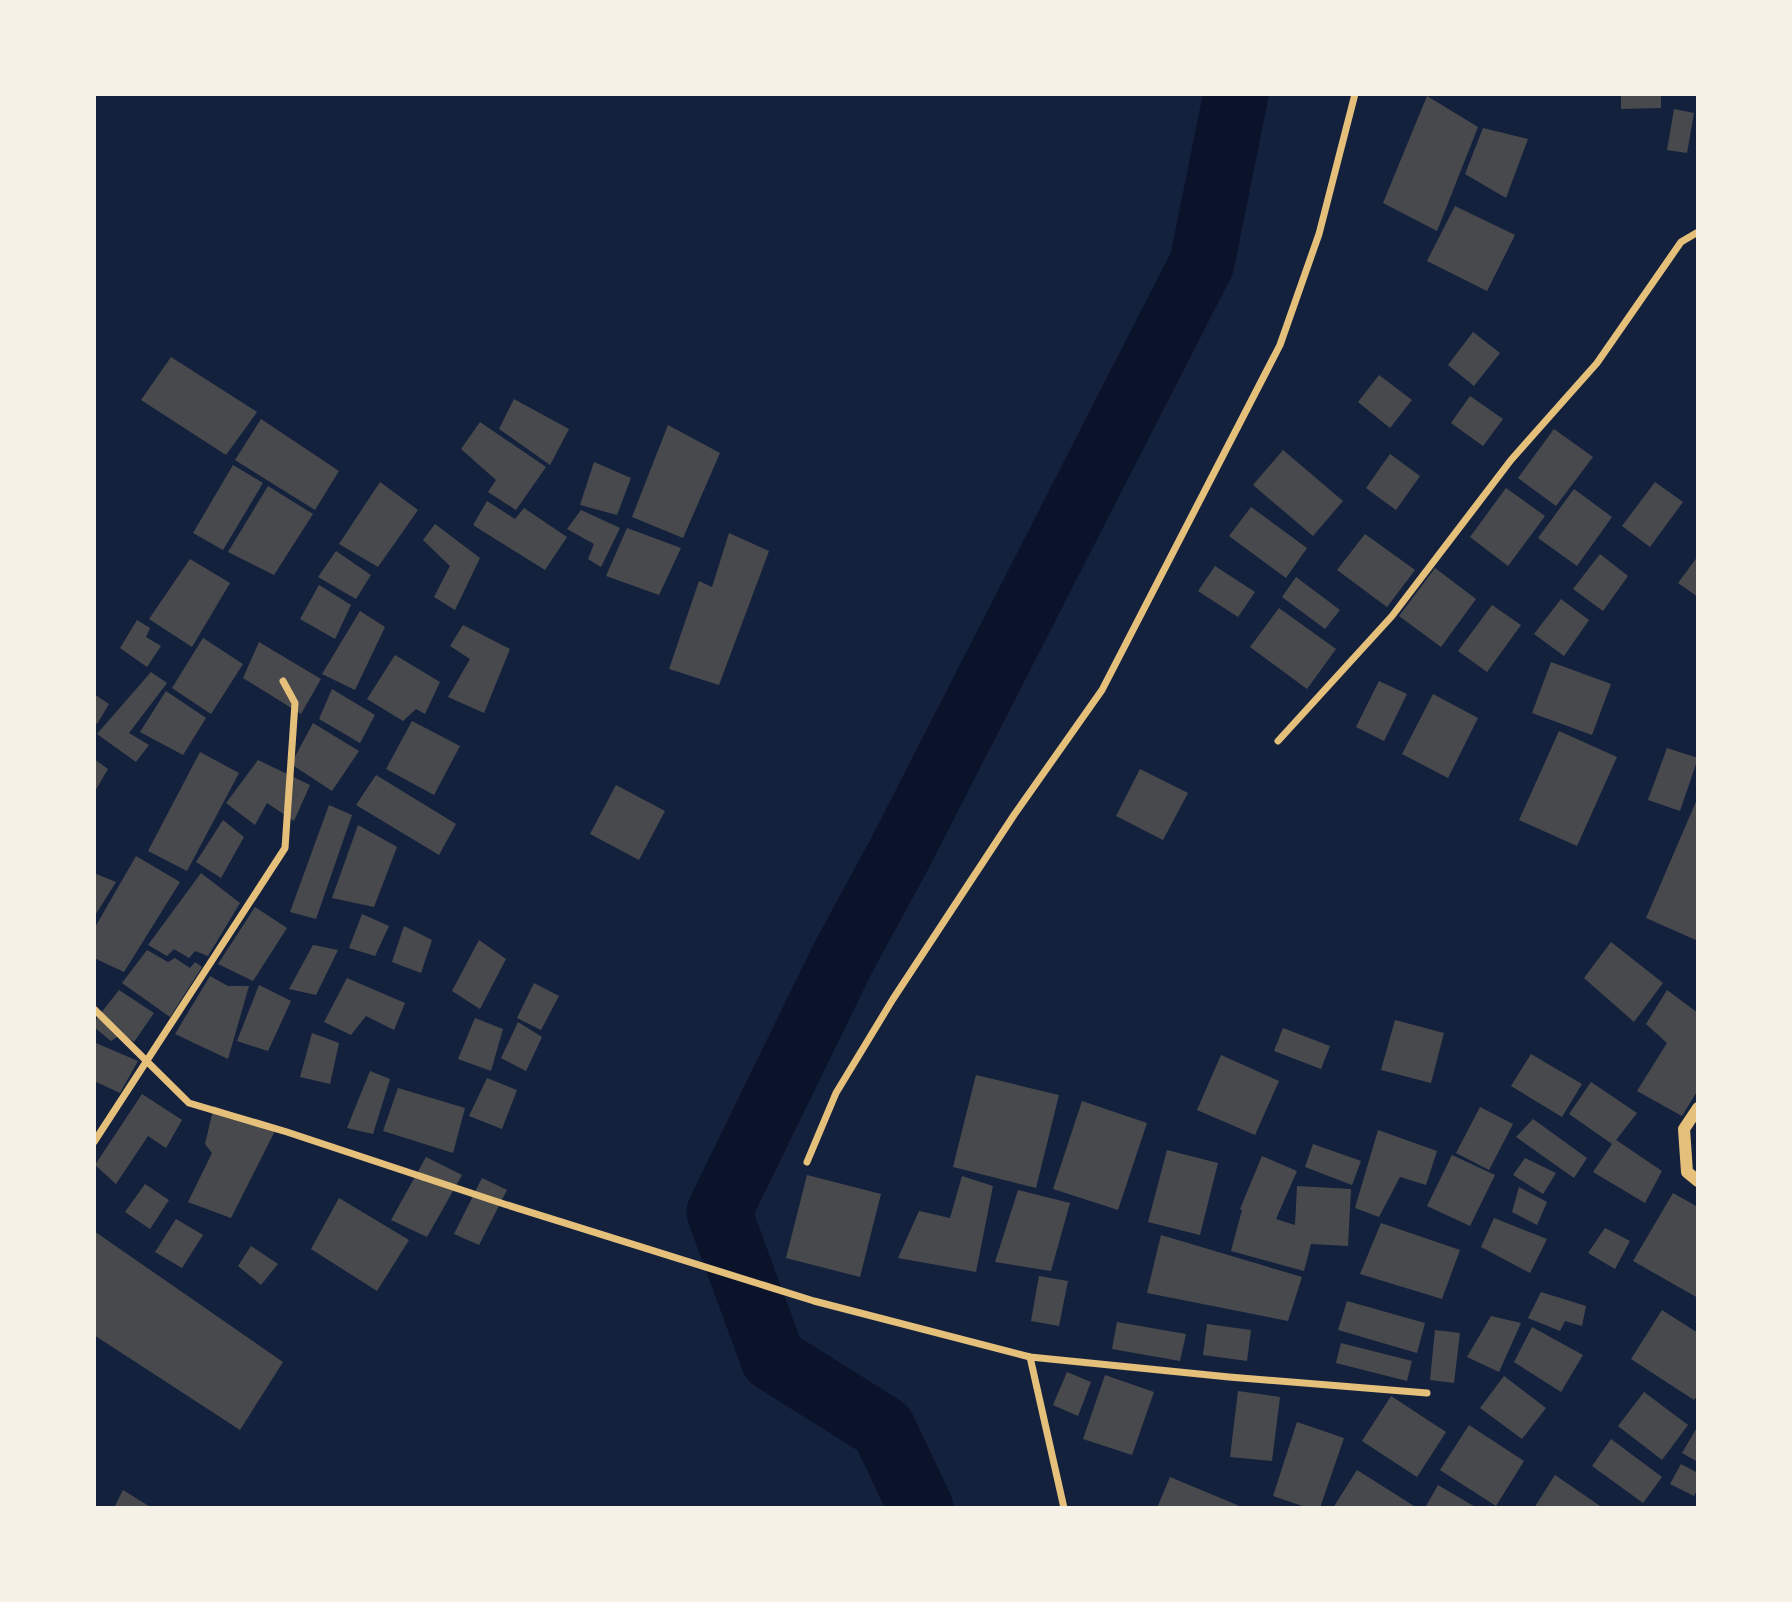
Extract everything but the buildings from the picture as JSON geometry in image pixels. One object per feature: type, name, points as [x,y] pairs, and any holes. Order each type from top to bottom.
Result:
[{"type":"street","points":[[807,1162],[836,1093],[892,999],[1014,815],[1102,690],[1280,345],[1319,234],[1355,94]]},
{"type":"street","points":[[1278,741],[1392,616],[1511,460],[1597,363],[1681,242],[1698,233]]},
{"type":"street","points":[[94,1142],[285,848],[295,703],[283,681]]},
{"type":"street","points":[[94,1009],[189,1103],[814,1301],[1030,1357],[1427,1394]]},
{"type":"street","points":[[1698,1108],[1684,1129],[1687,1172],[1698,1181]]},
{"type":"street","points":[[1030,1357],[1064,1507]]},
{"type":"waterway","points":[[921,1508],[883,1428],[773,1359],[719,1212],[843,958],[900,853],[1202,263],[1236,94]]}]
